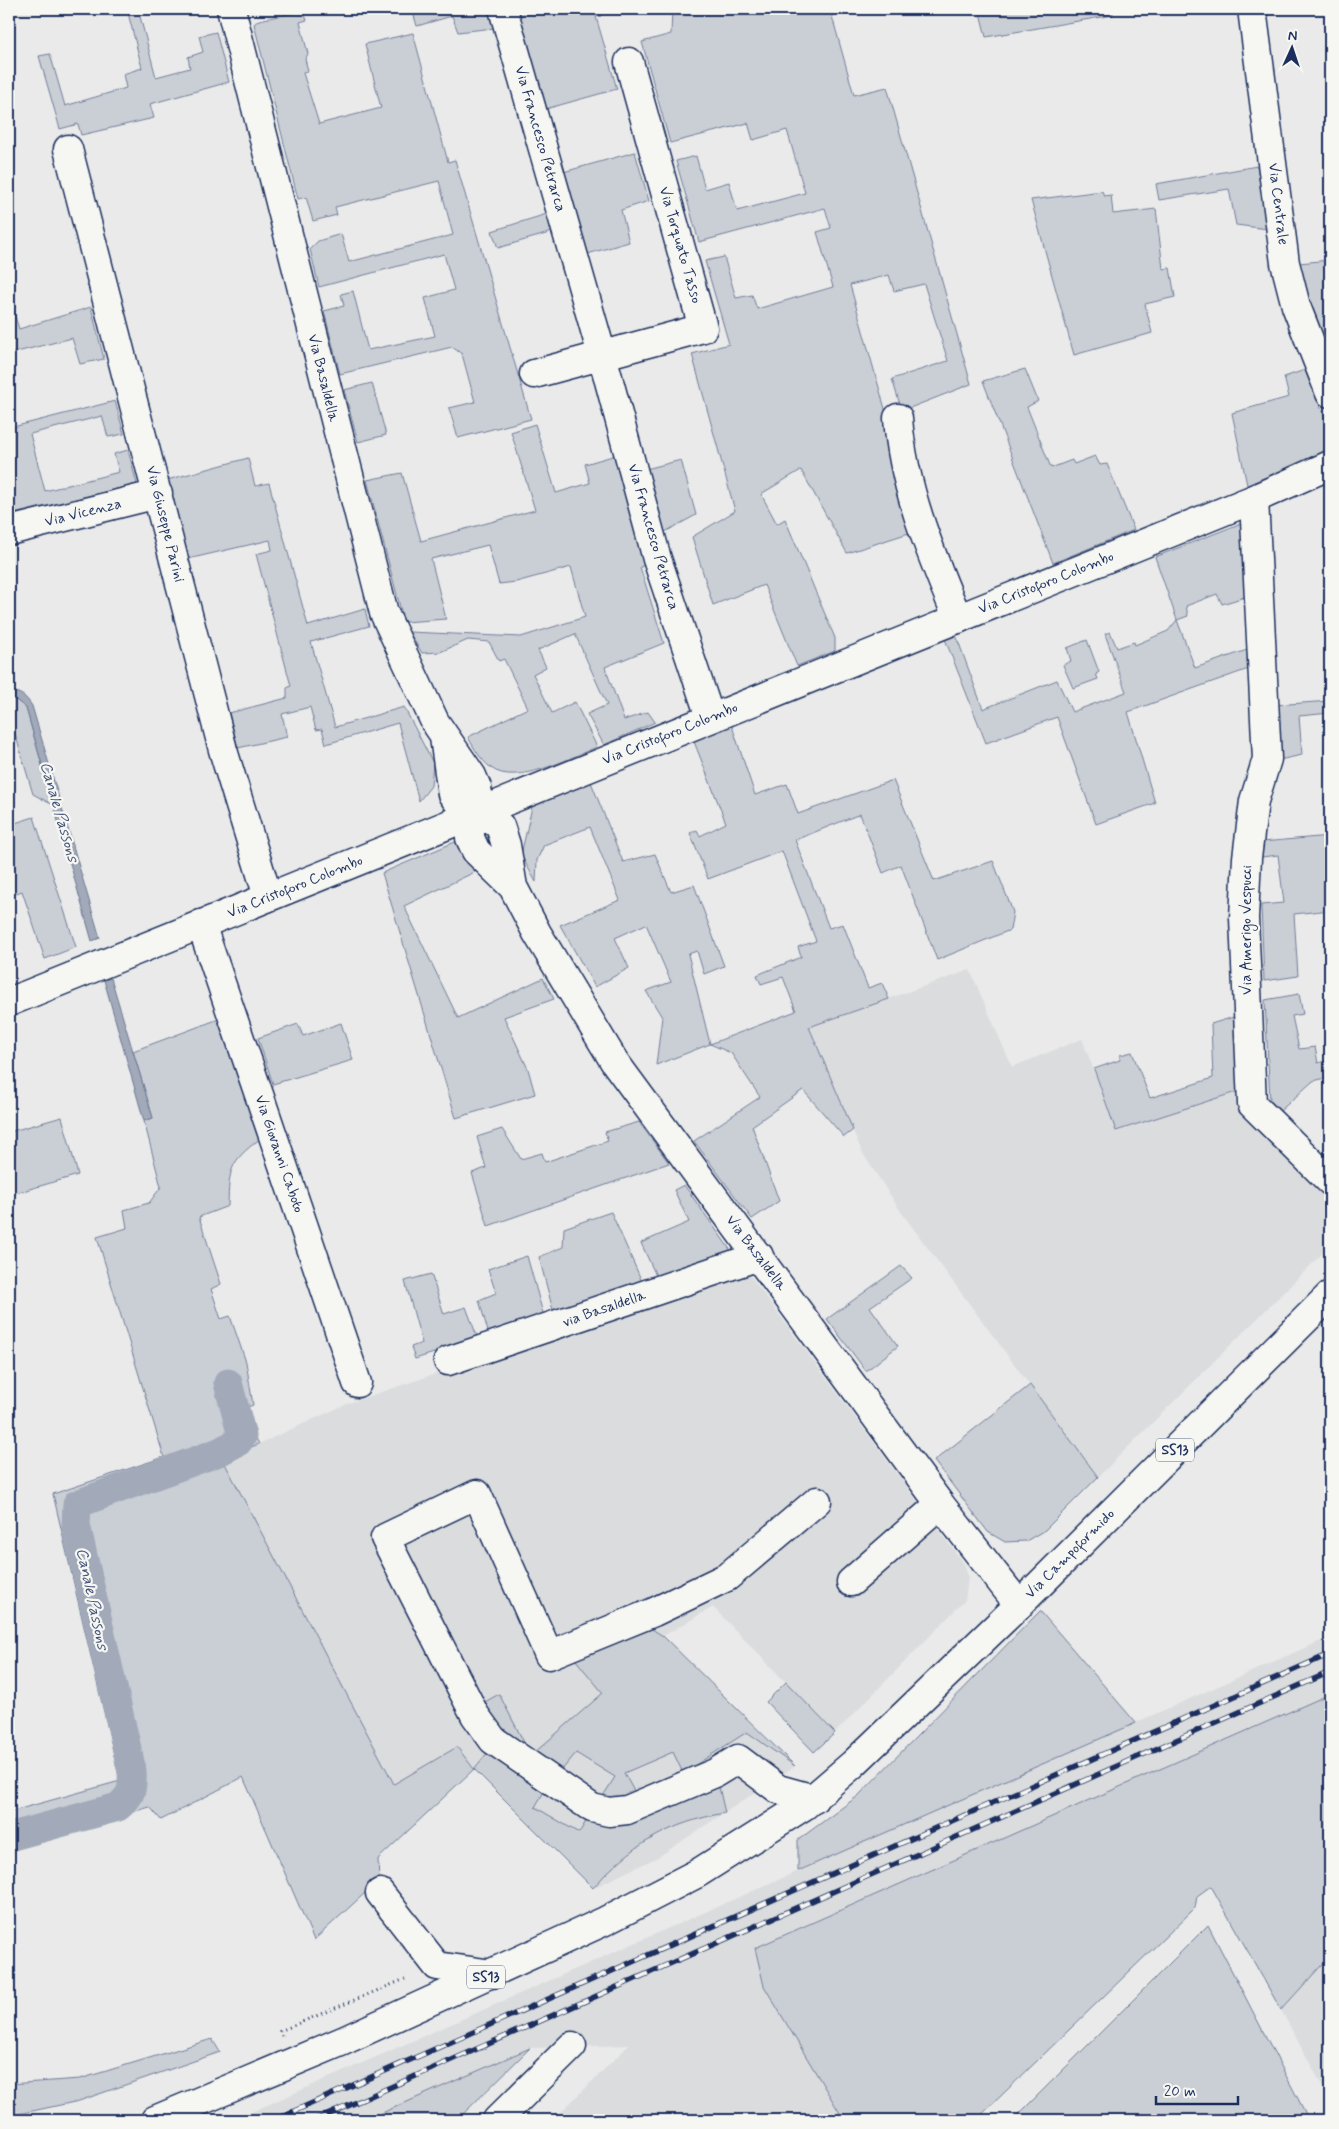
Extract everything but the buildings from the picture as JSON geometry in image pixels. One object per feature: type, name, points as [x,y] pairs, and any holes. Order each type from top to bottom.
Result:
[{"type":"street","name":"Via Basaldella","points":[[231,9],[384,613],[444,737],[452,794],[462,807],[475,814],[489,818],[500,826],[506,845],[513,887],[537,933],[614,1061],[940,1504],[1019,1605]]},
{"type":"street","name":"Via Francesco Petrarca","points":[[503,9],[602,355],[657,559],[710,717]]},
{"type":"street","name":"Via Centrale","points":[[1252,9],[1286,264],[1296,306],[1330,393]]},
{"type":"street","name":"Via Torquato Tasso","points":[[602,355],[704,328],[629,62]]},
{"type":"street","name":"Via Giuseppe Parini","points":[[68,149],[223,750],[268,898]]},
{"type":"street","points":[[534,374],[602,355]]},
{"type":"street","points":[[898,418],[900,450],[909,490],[958,619]]},
{"type":"street","name":"Via Cristoforo Colombo","points":[[9,1002],[710,717],[1254,499],[1330,465]]},
{"type":"street","name":"Via Vicenza","points":[[9,531],[158,494]]},
{"type":"street","name":"Via Amerigo Vespucci","points":[[1254,499],[1266,759],[1254,800],[1247,858],[1244,918],[1252,1104],[1330,1181]]},
{"type":"street","name":"Via Giovanni Caboto","points":[[201,924],[357,1383]]},
{"type":"street","name":"via Basaldella","points":[[448,1361],[759,1256]]},
{"type":"street","name":"Via Campoformido","points":[[809,1803],[1019,1605],[1330,1295]]},
{"type":"street","points":[[809,1803],[778,1789],[738,1759],[715,1773],[627,1810],[609,1812],[592,1808],[493,1740],[475,1715],[385,1538],[477,1494],[549,1655],[654,1612],[726,1577],[817,1501]]},
{"type":"street","points":[[851,1582],[940,1504]]},
{"type":"street","name":"SS13","points":[[155,2120],[290,2064],[492,1974],[605,1921],[698,1873],[809,1803]]},
{"type":"street","points":[[380,1894],[437,1966],[492,1974]]},
{"type":"street","points":[[505,2112],[572,2046]]},
{"type":"path","points":[[290,2064],[280,2031],[437,1966]]},
{"type":"shaded area","points":[[127,9],[138,9],[156,77],[190,68],[188,57],[203,52],[199,36],[216,32],[229,82],[150,104],[154,118],[81,135],[78,124],[60,129],[39,56],[50,54],[65,106],[126,88],[123,74],[142,68]]},
{"type":"shaded area","points":[[412,9],[488,9],[494,28],[458,32],[452,16],[417,26]]},
{"type":"shaded area","points":[[513,9],[600,9],[601,16],[596,17],[617,89],[542,110]]},
{"type":"shaded area","points":[[830,9],[854,95],[887,87],[971,384],[902,411],[892,379],[948,361],[924,284],[894,291],[889,275],[850,285],[887,416],[887,447],[895,481],[915,531],[847,553],[801,470],[761,494],[777,524],[785,519],[835,638],[835,651],[797,666],[764,585],[713,605],[692,537],[735,511],[692,354],[729,344],[705,261],[724,257],[736,298],[752,295],[757,309],[833,287],[817,232],[831,228],[825,208],[699,242],[676,161],[696,156],[705,189],[729,182],[737,211],[805,193],[787,130],[753,140],[748,123],[670,143],[642,42],[671,34],[672,10]]},
{"type":"shaded area","points":[[979,9],[1112,9],[1113,15],[986,37]]},
{"type":"shaded area","points":[[303,11],[307,20],[300,22],[308,54],[305,59],[308,71],[303,73],[319,124],[381,108],[365,44],[413,33],[448,162],[455,160],[531,419],[458,438],[449,408],[475,402],[462,354],[452,347],[340,374],[324,311],[344,306],[341,294],[353,291],[368,350],[435,336],[425,298],[454,290],[444,254],[319,287],[310,249],[318,241],[341,234],[349,262],[453,235],[439,181],[335,207],[337,215],[313,221],[306,197],[298,199],[254,24],[259,20]]},
{"type":"shaded area","points":[[635,152],[649,201],[621,210],[629,242],[584,255],[560,173]]},
{"type":"shaded area","points":[[1257,166],[1268,229],[1236,225],[1229,189],[1159,200],[1156,184]]},
{"type":"shaded area","points":[[1102,191],[1104,196],[1111,195],[1113,214],[1156,209],[1163,269],[1170,268],[1175,297],[1145,304],[1152,333],[1074,355],[1031,200]]},
{"type":"shaded area","points":[[550,213],[556,231],[498,248],[492,231]]},
{"type":"shaded area","points":[[1330,260],[1330,358],[1304,300],[1299,263]]},
{"type":"shaded area","points":[[9,297],[19,329],[91,307],[104,359],[80,364],[72,338],[9,354]]},
{"type":"shaded area","points":[[1025,369],[1038,401],[1027,407],[1051,468],[1072,460],[1074,464],[1095,456],[1100,465],[1107,464],[1134,530],[1053,563],[983,381]]},
{"type":"shaded area","points":[[1305,370],[1330,430],[1330,445],[1320,455],[1247,485],[1232,413],[1289,397],[1284,377]]},
{"type":"shaded area","points":[[372,383],[386,435],[358,442],[344,390]]},
{"type":"shaded area","points":[[115,401],[124,434],[108,437],[102,416],[30,434],[45,491],[119,472],[114,454],[128,450],[137,484],[9,515],[9,428]]},
{"type":"shaded area","points":[[535,424],[556,493],[590,483],[585,464],[616,455],[647,564],[640,567],[664,643],[605,667],[624,720],[648,712],[655,722],[604,745],[587,714],[607,705],[575,634],[538,650],[546,667],[533,674],[552,713],[575,702],[597,747],[544,768],[514,774],[502,773],[487,765],[468,737],[528,708],[504,659],[499,661],[489,642],[468,640],[440,652],[422,653],[409,632],[521,637],[585,617],[571,567],[516,582],[499,584],[488,545],[431,559],[446,619],[404,622],[367,480],[402,473],[421,541],[535,510],[511,432]]},
{"type":"shaded area","points":[[248,458],[255,486],[269,483],[308,626],[365,609],[369,626],[311,642],[335,727],[404,707],[433,763],[431,786],[419,801],[398,723],[326,744],[322,729],[316,730],[310,707],[282,714],[287,737],[238,748],[229,713],[287,698],[287,688],[291,686],[256,554],[272,550],[270,540],[188,559],[167,480]]},
{"type":"shaded area","points":[[681,460],[696,515],[663,533],[646,469]]},
{"type":"shaded area","points":[[1247,521],[1251,595],[1222,604],[1217,594],[1186,606],[1188,616],[1177,620],[1155,557]]},
{"type":"shaded area","points":[[1177,620],[1195,668],[1253,648],[1254,667],[1128,712],[1155,803],[1096,824],[1057,717],[986,743],[945,639],[956,635],[983,709],[1057,680],[1072,712],[1126,692],[1105,634],[1110,632],[1117,648],[1134,642],[1135,645],[1168,631]]},
{"type":"shaded area","points":[[1330,622],[1330,661],[1326,662],[1324,623]]},
{"type":"shaded area","points":[[1087,640],[1099,672],[1096,674],[1098,679],[1073,688],[1063,665],[1071,661],[1067,648]]},
{"type":"shaded area","points":[[9,698],[16,700],[26,708],[53,805],[33,794],[9,713]]},
{"type":"shaded area","points":[[1330,701],[1330,713],[1299,716],[1302,755],[1279,760],[1275,705]]},
{"type":"shaded area","points":[[731,723],[755,795],[787,784],[798,814],[893,780],[934,881],[993,861],[1013,912],[1010,930],[937,960],[901,865],[883,873],[860,814],[795,840],[829,928],[843,924],[868,988],[882,983],[889,999],[809,1027],[853,1130],[844,1137],[803,1090],[752,1126],[779,1201],[752,1219],[694,1141],[760,1097],[731,1053],[710,1044],[796,1011],[783,977],[761,984],[757,975],[801,957],[798,947],[816,941],[782,851],[708,879],[690,833],[697,830],[700,836],[726,823],[693,739]]},
{"type":"shaded area","points":[[591,782],[623,862],[655,854],[671,892],[694,885],[724,966],[704,974],[697,951],[688,954],[710,1044],[656,1065],[662,1017],[646,991],[671,982],[646,924],[615,938],[629,968],[595,987],[560,925],[620,900],[590,827],[544,845],[537,860],[536,882],[521,855],[532,807]]},
{"type":"shaded area","points":[[34,817],[76,947],[45,959],[22,891],[9,896],[9,825]]},
{"type":"shaded area","points":[[1330,836],[1330,910],[1294,914],[1298,976],[1264,981],[1261,905],[1284,903],[1278,855],[1262,857],[1262,842]]},
{"type":"shaded area","points":[[455,842],[481,869],[404,906],[458,1018],[543,978],[554,999],[504,1017],[528,1069],[535,1094],[456,1118],[382,873]]},
{"type":"shaded area","points":[[970,970],[1012,1067],[1082,1039],[1117,1131],[1242,1090],[1243,1106],[1330,1199],[1330,1246],[1098,1477],[902,1213],[862,1152],[809,1027]]},
{"type":"shaded area","points":[[1299,994],[1303,1014],[1292,1016],[1299,1049],[1315,1047],[1318,1063],[1329,1060],[1330,1077],[1313,1081],[1280,1111],[1270,1102],[1265,1000]]},
{"type":"shaded area","points":[[1237,1016],[1242,1090],[1116,1131],[1094,1069],[1120,1060],[1120,1055],[1132,1052],[1150,1098],[1213,1078],[1211,1024]]},
{"type":"shaded area","points":[[219,1019],[260,1139],[242,1154],[233,1168],[230,1175],[228,1206],[199,1217],[221,1284],[211,1289],[221,1319],[230,1316],[246,1362],[253,1405],[245,1408],[251,1429],[259,1444],[222,1458],[394,1784],[457,1747],[474,1769],[378,1859],[379,1880],[314,1940],[243,1777],[161,1820],[150,1807],[9,1846],[9,1812],[120,1781],[53,1494],[164,1457],[97,1237],[127,1228],[124,1210],[149,1203],[161,1187],[144,1121],[153,1118],[133,1051]]},
{"type":"shaded area","points":[[341,1023],[353,1060],[273,1084],[258,1038],[298,1024],[303,1036]]},
{"type":"shaded area","points":[[62,1117],[78,1175],[9,1195],[9,1132]]},
{"type":"shaded area","points":[[639,1122],[669,1163],[488,1226],[472,1173],[486,1168],[477,1137],[502,1129],[521,1159],[542,1153],[545,1162],[608,1141],[605,1132]]},
{"type":"shaded area","points":[[684,1185],[734,1255],[658,1280],[641,1243],[689,1222],[674,1190]]},
{"type":"shaded area","points":[[611,1212],[643,1284],[554,1314],[539,1257],[563,1247],[564,1228]]},
{"type":"shaded area","points":[[527,1256],[544,1317],[489,1335],[479,1300],[496,1293],[488,1269]]},
{"type":"shaded area","points":[[901,1266],[912,1278],[870,1307],[898,1346],[866,1371],[827,1319]]},
{"type":"shaded area","points":[[746,1270],[964,1564],[968,1577],[965,1600],[835,1733],[713,1607],[663,1636],[795,1766],[658,1857],[593,1888],[474,1769],[457,1747],[394,1784],[222,1458],[259,1444],[349,1403]]},
{"type":"shaded area","points":[[431,1274],[444,1314],[466,1307],[478,1339],[415,1359],[411,1347],[422,1343],[405,1281]]},
{"type":"shaded area","points":[[1030,1385],[1098,1477],[1045,1530],[1026,1541],[1005,1542],[988,1532],[934,1461]]},
{"type":"shaded area","points":[[1040,1611],[1136,1723],[798,1871],[798,1840],[858,1796]]},
{"type":"shaded area","points":[[652,1629],[663,1636],[795,1766],[747,1732],[683,1773],[673,1752],[624,1773],[635,1793],[615,1799],[603,1796],[615,1777],[576,1753],[561,1771],[534,1753],[603,1693],[575,1659]]},
{"type":"shaded area","points":[[1330,1637],[1330,1694],[755,1948],[764,1986],[844,2120],[553,2120],[629,2045],[530,2048],[366,2120],[233,2120]]},
{"type":"shaded area","points":[[786,1682],[835,1733],[814,1752],[766,1702]]},
{"type":"shaded area","points":[[499,1694],[527,1748],[497,1723],[483,1703]]},
{"type":"shaded area","points":[[1330,1694],[1330,1956],[1281,2010],[1211,1886],[1197,1896],[1195,1908],[976,2120],[844,2120],[764,1986],[755,1948]]},
{"type":"shaded area","points":[[488,1752],[545,1790],[535,1807],[579,1833],[588,1818],[658,1812],[719,1787],[725,1813],[687,1823],[652,1838],[621,1860],[593,1888],[474,1769]]},
{"type":"shaded area","points":[[1208,1925],[1309,2120],[1013,2120]]},
{"type":"shaded area","points":[[1330,1956],[1330,2100],[1281,2010]]},
{"type":"shaded area","points":[[212,2039],[220,2052],[79,2101],[9,2116],[9,2084],[80,2079]]},
{"type":"shaded area","points":[[530,2048],[457,2120],[366,2120]]},
{"type":"water","points":[[9,691],[22,695],[32,706],[100,938],[92,941],[26,708],[16,700],[9,698]]},
{"type":"water","points":[[111,978],[153,1118],[144,1121],[104,980]]},
{"type":"waterway","name":"Canale Passons","points":[[9,1837],[118,1807],[131,1791],[132,1771],[76,1525],[77,1504],[219,1452],[238,1442],[242,1436],[228,1383]]},
{"type":"railway","points":[[274,2120],[1330,1654]]},
{"type":"railway","points":[[316,2120],[1330,1672]]}]
